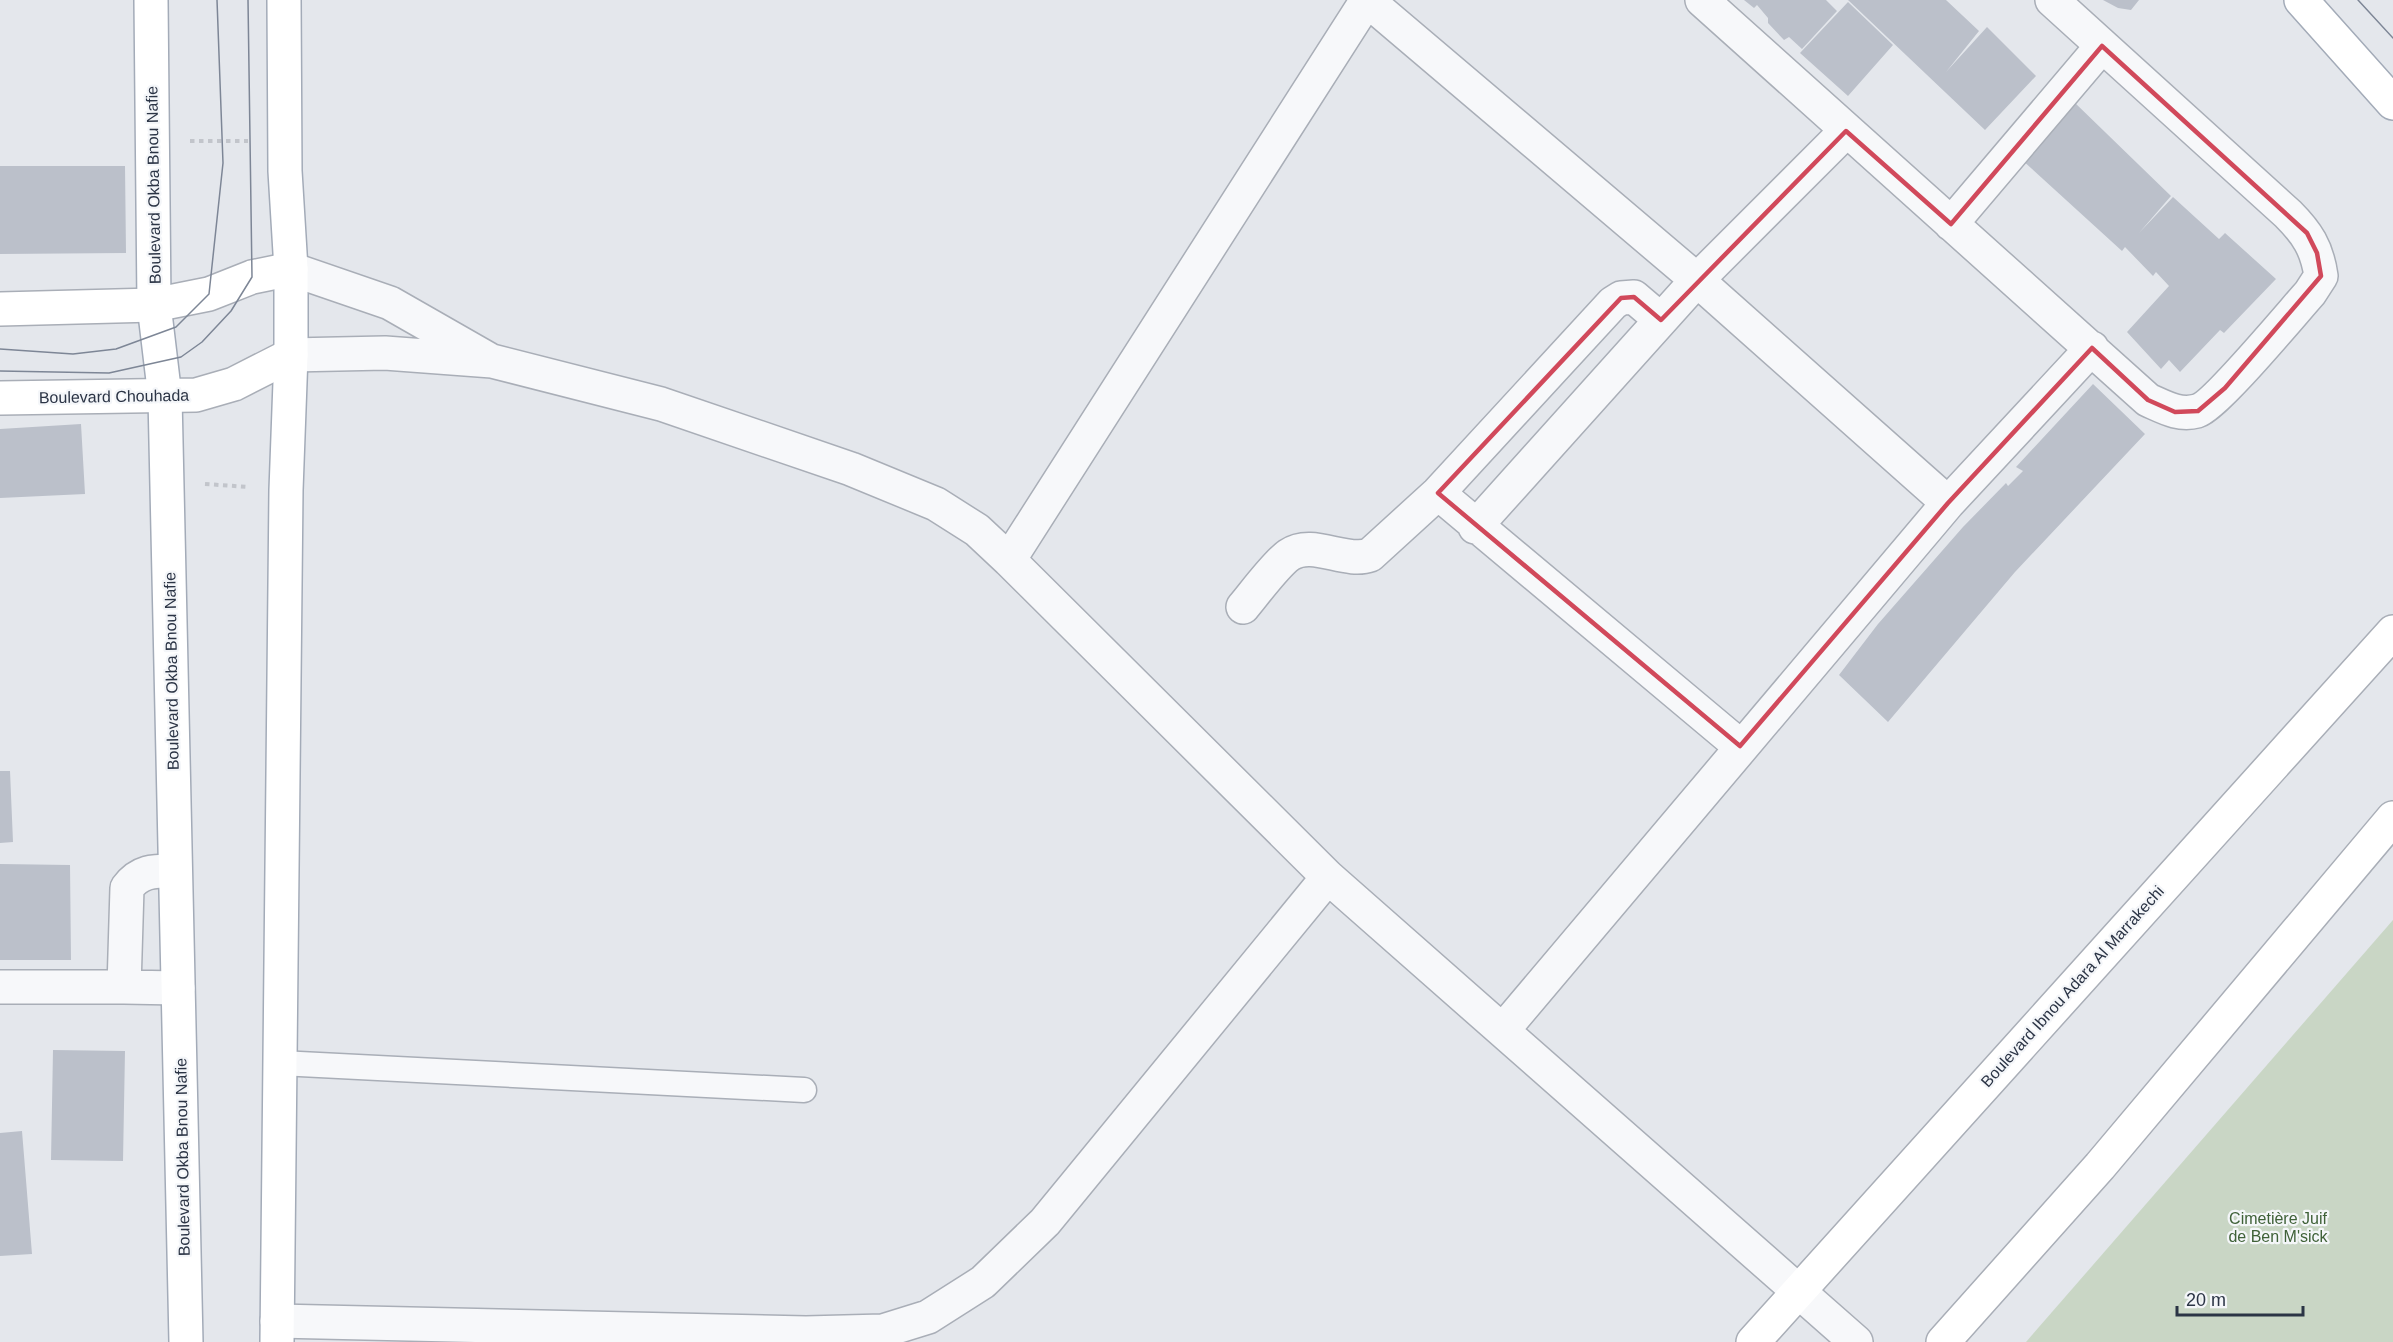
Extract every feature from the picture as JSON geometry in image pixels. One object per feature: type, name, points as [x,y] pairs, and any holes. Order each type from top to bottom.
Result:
[{"type":"main road","name":"Boulevard Okba Bnou Nafie","points":[[151,0],[154,305],[165,398],[186,1342]]},
{"type":"main road","points":[[277,1332],[285,490],[291,355],[284,0]]},
{"type":"main road","points":[[2301,0],[2393,103]]},
{"type":"main road","points":[[0,309],[154,305],[209,294],[252,277],[291,269]]},
{"type":"main road","name":"Boulevard Chouhada","points":[[0,398],[165,398],[196,395],[234,384],[291,355]]},
{"type":"main road","name":"Boulevard Ibnou Adara Al Marrakechi","points":[[1753,1342],[2393,632]]},
{"type":"main road","points":[[1943,1342],[2100,1166],[2393,818]]},
{"type":"street","points":[[1009,560],[1367,0],[1697,280],[1947,503]]},
{"type":"street","points":[[1702,0],[2148,400],[2175,412],[2199,411],[2225,388],[2310,293],[2321,276],[2318,253],[2307,233],[2052,0]]},
{"type":"street","points":[[1951,224],[2102,46]]},
{"type":"street","points":[[1476,527],[1697,280],[1846,131]]},
{"type":"street","points":[[291,269],[390,303],[492,361]]},
{"type":"street","points":[[1243,607],[1289,555],[1313,550],[1360,559],[1370,555],[1438,493],[1613,303],[1628,296],[1634,297],[1661,320]]},
{"type":"street","points":[[1503,1030],[1947,503],[2092,348]]},
{"type":"street","points":[[291,355],[385,353],[492,361],[661,404],[851,469],[936,504],[977,530],[1009,560],[1328,877],[1801,1291],[1856,1342]]},
{"type":"street","points":[[1438,493],[1740,746]]},
{"type":"street","points":[[124,987],[127,888],[139,875],[152,871],[176,871]]},
{"type":"street","points":[[277,1332],[806,1333],[883,1331],[928,1317],[983,1282],[1045,1222],[1328,877]]},
{"type":"street","points":[[0,987],[178,988]]},
{"type":"lane","points":[[280,1063],[804,1090]]},
{"type":"path","points":[[153,141],[285,141]]},
{"type":"path","points":[[167,482],[285,490]]},
{"type":"highlighted area","points":[[2102,46],[2307,233],[2317,253],[2321,276],[2225,388],[2198,411],[2175,412],[2148,400],[2092,348],[1948,503],[1740,746],[1438,493],[1621,298],[1634,297],[1661,320],[1846,131],[1951,224]]},
{"type":"green space","name":"Cimetière Juif de Ben M'sick","points":[[2393,920],[2393,1342],[2026,1342]]},
{"type":"building","points":[[1744,0],[1826,0],[1837,11],[1802,49],[1789,37],[1784,40],[1768,23],[1768,18],[1757,5],[1754,8]]},
{"type":"building","points":[[1848,0],[1946,0],[1979,31],[1946,72],[1987,27],[2036,76],[1985,130]]},
{"type":"building","points":[[2103,0],[2139,0],[2131,10],[2118,8]]},
{"type":"building","points":[[1848,2],[1893,45],[1848,96],[1800,53]]},
{"type":"building","points":[[2073,101],[2171,196],[2139,233],[2173,197],[2219,239],[2225,233],[2276,279],[2224,333],[2220,330],[2180,372],[2169,360],[2161,369],[2127,332],[2169,286],[2156,272],[2153,276],[2125,247],[2122,251],[2021,159]]},
{"type":"building","points":[[0,166],[125,166],[126,253],[0,254]]},
{"type":"building","points":[[2093,384],[2145,434],[2015,572],[1888,722],[1839,675],[1878,624],[1963,527],[2006,483],[2008,486],[2023,471],[2016,467]]},
{"type":"building","points":[[81,424],[85,494],[0,498],[0,429]]},
{"type":"building","points":[[0,771],[10,771],[13,842],[0,843]]},
{"type":"building","points":[[0,864],[70,865],[71,960],[0,960]]},
{"type":"building","points":[[53,1050],[125,1051],[123,1161],[51,1160]]},
{"type":"building","points":[[22,1131],[32,1254],[0,1256],[0,1133]]},
{"type":"tram line","points":[[0,349],[73,354],[116,349],[176,327],[209,294],[223,163],[217,0]]},
{"type":"tram line","points":[[0,371],[109,373],[181,357],[202,342],[231,311],[252,277],[248,0]]},
{"type":"tram line","points":[[2358,0],[2393,38]]}]
